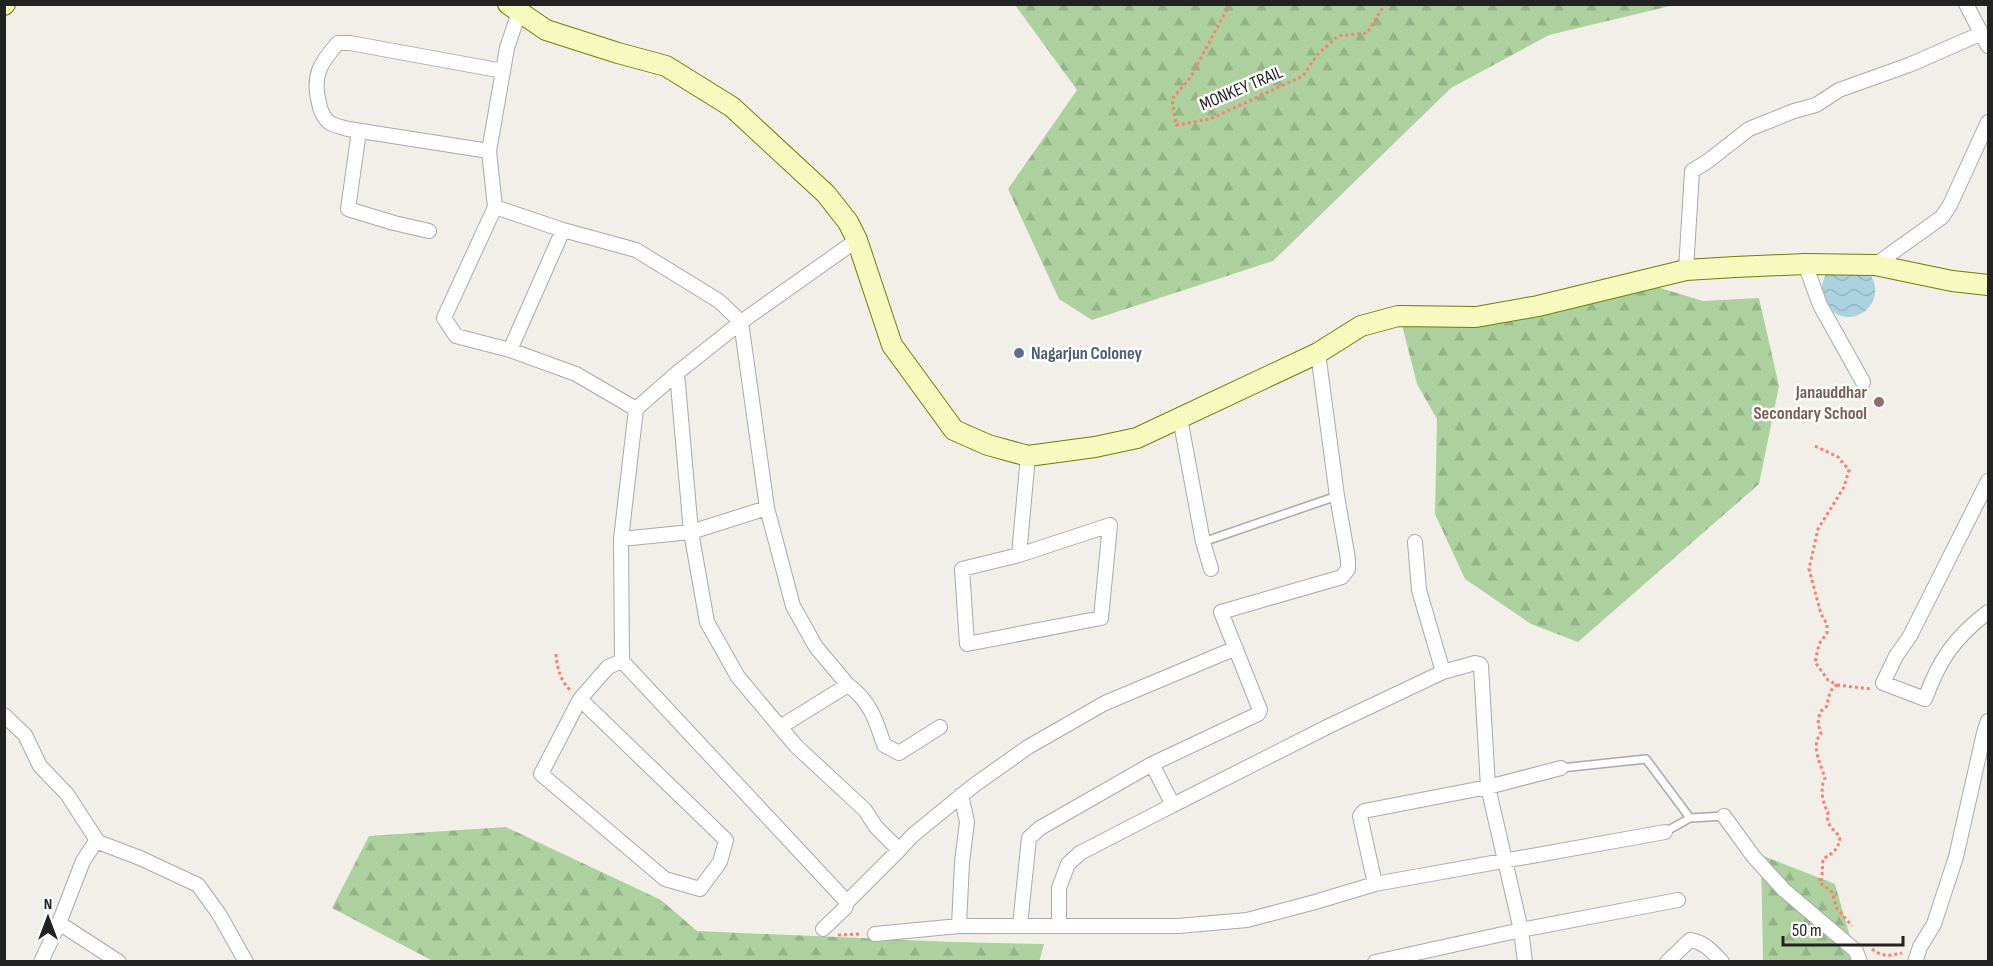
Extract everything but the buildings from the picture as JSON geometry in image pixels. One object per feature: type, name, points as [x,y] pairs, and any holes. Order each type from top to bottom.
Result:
[{"type":"main road","points":[[514,8],[546,30],[666,66],[732,107],[826,194],[848,222],[857,240],[892,345],[924,392],[954,430],[988,445],[1028,456],[1095,447],[1137,438],[1318,353],[1361,326],[1398,316],[1476,317],[1538,306],[1686,270],[1805,264],[1875,265],[1952,281],[1989,285]]},
{"type":"street","points":[[1966,4],[1980,34],[1989,46]]},
{"type":"street","points":[[514,8],[489,151],[495,207],[444,318],[456,336],[510,350],[576,374],[636,409]]},
{"type":"street","points":[[1686,270],[1692,171],[1749,129],[1816,105],[1839,90],[1909,65],[1980,34]]},
{"type":"street","points":[[489,151],[359,131],[327,122],[320,109],[315,87],[318,71],[338,43],[350,43],[503,71]]},
{"type":"street","points":[[1875,265],[1942,217],[1950,205],[1989,122]]},
{"type":"street","points":[[359,131],[348,209],[429,231]]},
{"type":"street","points":[[495,207],[563,230],[636,250],[719,301],[741,322],[767,508],[793,606],[816,646],[848,685],[861,695],[876,720],[884,745],[899,753],[940,727]]},
{"type":"street","points":[[510,350],[563,230]]},
{"type":"street","points":[[847,902],[622,661],[621,539],[636,409],[741,322],[857,240]]},
{"type":"street","points":[[1805,264],[1821,306],[1863,382]]},
{"type":"street","points":[[1020,925],[1029,838],[1040,828],[1152,764],[1258,714],[1260,710],[1221,612],[1342,577],[1348,569],[1318,353]]},
{"type":"street","points":[[677,373],[691,531],[707,622],[738,677],[796,746],[864,810],[876,827],[898,850]]},
{"type":"street","points":[[1180,418],[1203,542],[1211,569]]},
{"type":"street","points":[[1018,555],[1028,456]]},
{"type":"street","points":[[1989,481],[1910,636],[1896,656],[1883,683],[1924,699],[1933,677],[1953,644],[1989,612]]},
{"type":"street","points":[[621,539],[691,531],[767,508]]},
{"type":"street","points":[[1110,525],[1101,618],[967,644],[962,569],[1018,555],[1110,525]]},
{"type":"street","points":[[1415,542],[1419,590],[1443,672]]},
{"type":"street","points":[[823,929],[913,835],[961,795],[1028,747],[1105,703],[1236,648]]},
{"type":"street","points":[[580,699],[726,840],[720,862],[700,889],[665,879],[541,774],[580,699],[608,667],[622,661]]},
{"type":"street","points":[[1059,925],[1059,888],[1068,864],[1080,853],[1329,726],[1443,672],[1475,663],[1481,666],[1488,787],[1521,930],[1525,962]]},
{"type":"street","points":[[780,727],[848,685]]},
{"type":"street","points":[[4,715],[25,735],[40,766],[67,794],[98,842],[140,858],[198,885],[219,914],[246,962]]},
{"type":"street","points":[[1915,962],[1920,947],[1934,924],[1956,857],[1984,733],[1989,721]]},
{"type":"street","points":[[1152,764],[1173,805]]},
{"type":"street","points":[[1375,884],[1360,816],[1364,811],[1488,787],[1562,768]]},
{"type":"street","points":[[960,926],[962,862],[967,822],[961,795]]},
{"type":"street","points":[[1724,816],[1753,856],[1784,890],[1856,951],[1860,962]]},
{"type":"street","points":[[875,934],[960,926],[1178,926],[1247,920],[1375,884],[1665,832]]},
{"type":"street","points":[[41,962],[82,861],[97,840],[98,842]]},
{"type":"street","points":[[1375,962],[1521,930],[1678,900]]},
{"type":"street","points":[[59,922],[119,962]]},
{"type":"street","points":[[1667,962],[1690,940],[1698,941],[1707,947],[1722,962]]},
{"type":"lane","points":[[1203,542],[1337,496]]},
{"type":"lane","points":[[1562,768],[1646,759],[1690,818]]},
{"type":"lane","points":[[1665,832],[1690,818],[1724,816]]},
{"type":"path","name":"MONKEY TRAIL","points":[[1230,4],[1190,78],[1172,99],[1176,125],[1210,118],[1302,76],[1317,55],[1338,36],[1367,33],[1385,4]]},
{"type":"path","points":[[1815,446],[1838,457],[1849,470],[1844,487],[1818,529],[1809,569],[1821,614],[1827,624],[1827,633],[1819,644],[1815,662],[1828,680],[1837,684],[1875,690],[1883,683]]},
{"type":"path","points":[[556,654],[563,684],[580,699]]},
{"type":"path","points":[[1837,684],[1828,696],[1827,706],[1820,711],[1818,723],[1821,734],[1817,738],[1816,749],[1825,778],[1822,782],[1823,805],[1828,812],[1828,825],[1840,837],[1839,846],[1833,854],[1823,860],[1820,883],[1832,892],[1837,909],[1854,930]]},
{"type":"path","points":[[823,929],[824,935],[875,934]]},
{"type":"path","points":[[1866,945],[1880,955],[1890,956],[1904,953],[1912,947],[1920,947]]},
{"type":"green space","points":[[1669,4],[1670,6],[1549,35],[1451,88],[1273,261],[1092,320],[1059,299],[1008,189],[1077,90],[1015,5]]},
{"type":"green space","points":[[1644,283],[1703,301],[1759,298],[1779,386],[1759,484],[1578,642],[1531,624],[1465,579],[1435,514],[1437,419],[1417,384],[1402,325],[1530,297]]},
{"type":"green space","points":[[506,827],[661,900],[697,931],[1044,944],[1039,962],[433,961],[332,908],[369,836]]},
{"type":"green space","points":[[1761,855],[1835,884],[1857,961],[1763,961]]},
{"type":"water","points":[[1865,268],[1873,281],[1875,293],[1871,304],[1864,312],[1854,316],[1843,316],[1832,311],[1822,292],[1827,272]]},
{"type":"place","name":"Nagarjun Coloney","points":[[1019,353]]},
{"type":"place","name":"Janauddhar Secondary School","points":[[1879,402]]}]
